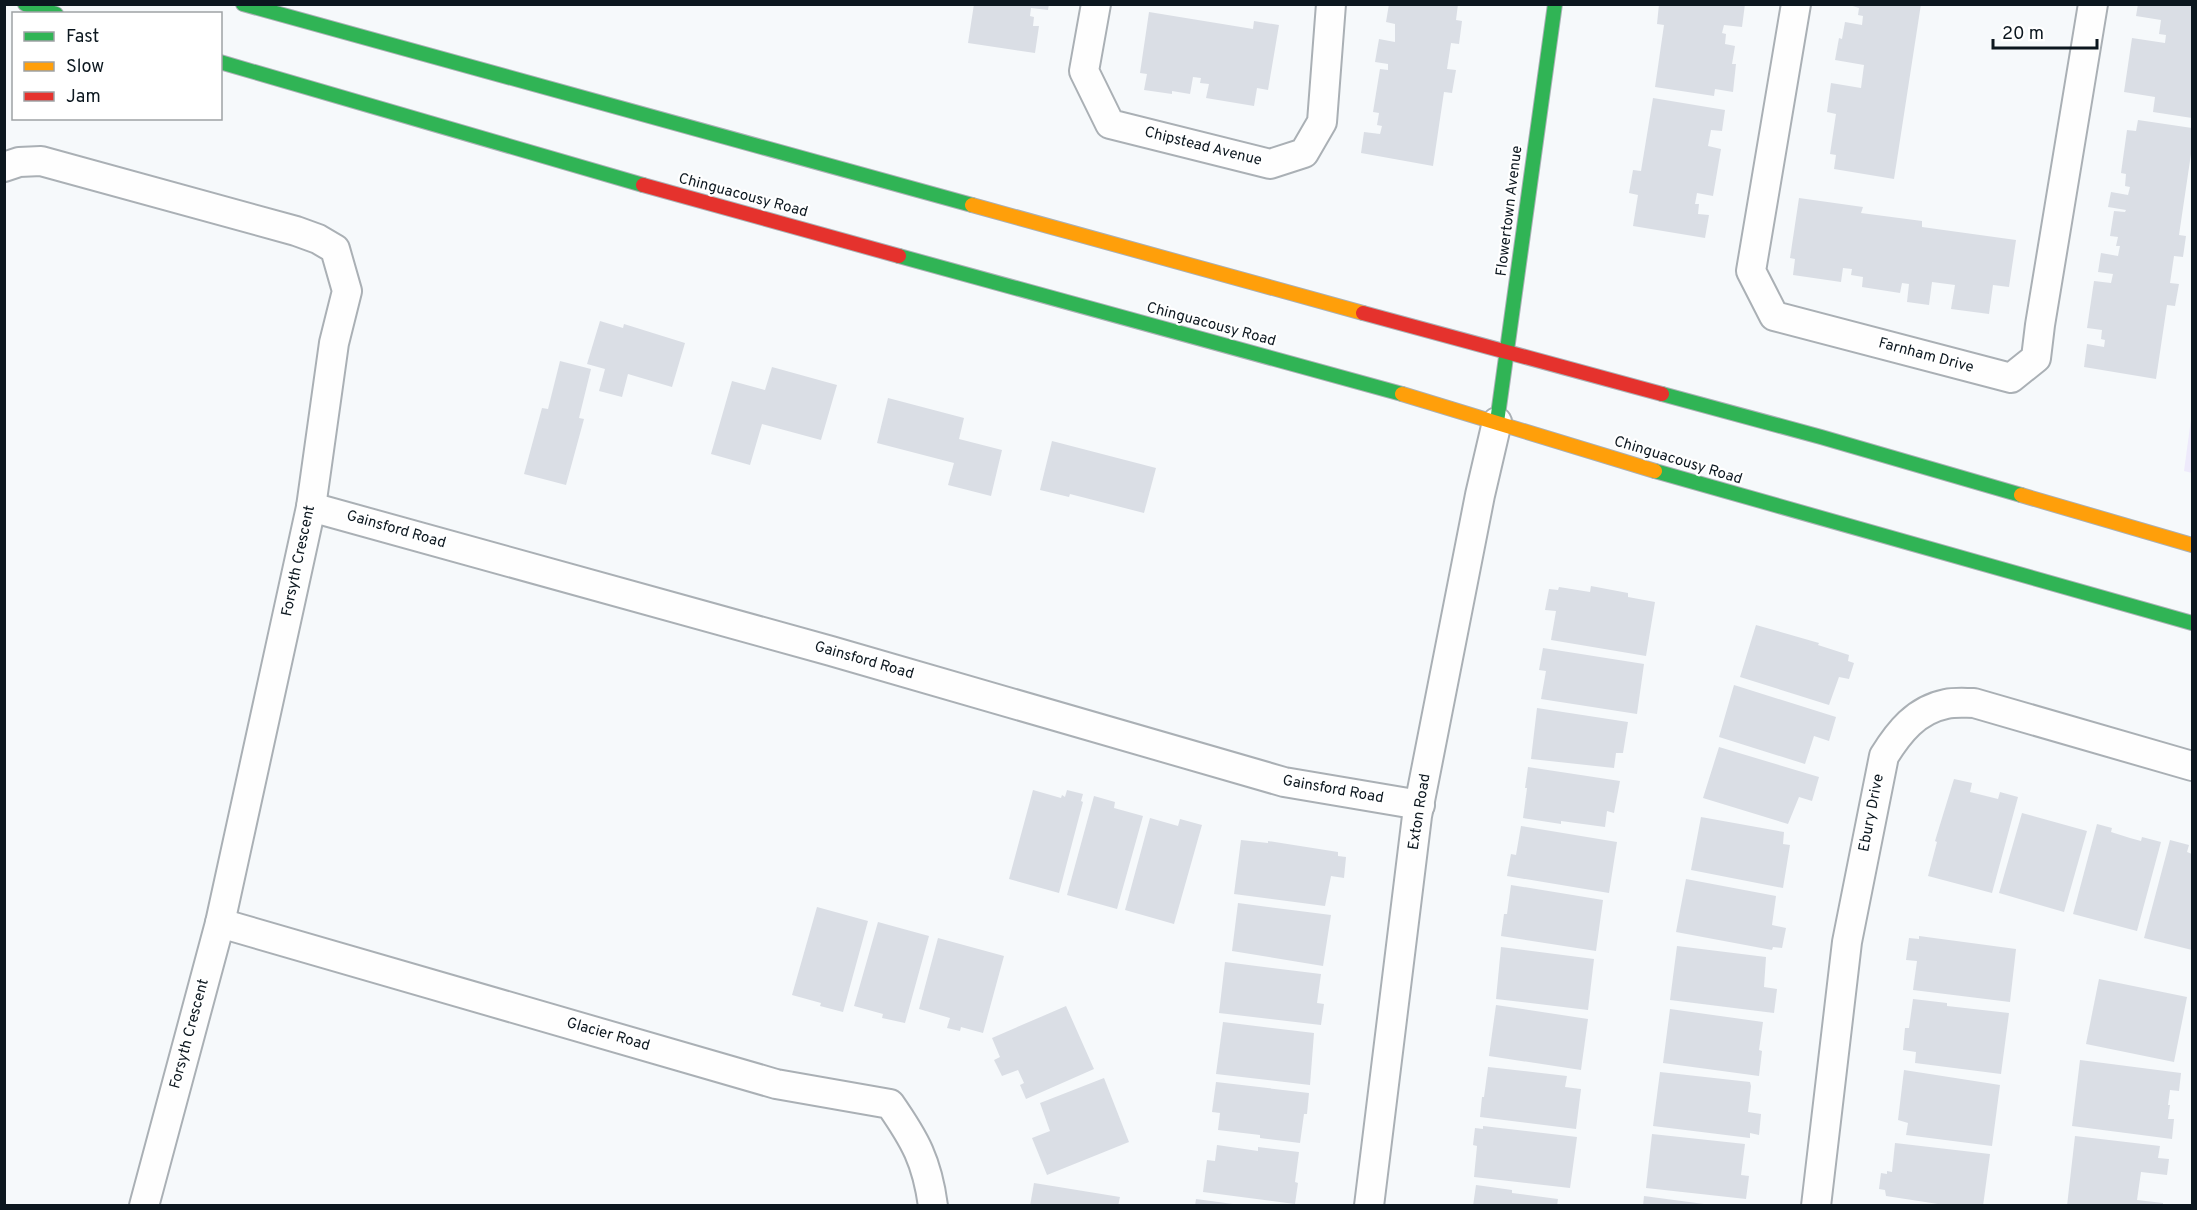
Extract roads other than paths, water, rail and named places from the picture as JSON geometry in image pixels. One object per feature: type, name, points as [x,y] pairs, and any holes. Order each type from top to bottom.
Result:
[{"type":"main road","points":[[25,4],[50,12]]},
{"type":"main road","points":[[243,4],[1507,353],[1821,437],[2193,544]]},
{"type":"main road","name":"Flowertown Avenue","points":[[1497,422],[1555,4]]},
{"type":"main road","name":"Chinguacousy Road","points":[[222,63],[656,189],[1497,422],[1719,491],[2193,623]]},
{"type":"street","name":"Chipstead Avenue","points":[[1096,4],[1084,71],[1110,124],[1270,164],[1304,153],[1322,122],[1331,4]]},
{"type":"street","name":"Farnham Drive","points":[[1796,4],[1751,271],[1774,316],[2011,378],[2036,358],[2093,4]]},
{"type":"street","name":"Forsyth Crescent","points":[[4,167],[19,162],[41,161],[296,231],[318,239],[335,249],[347,291],[334,343],[311,507],[220,923],[144,1206]]},
{"type":"street","name":"Exton Road","points":[[1369,1206],[1420,805],[1480,495],[1497,422]]},
{"type":"street","name":"Gainsford Road","points":[[311,507],[831,651],[1284,782],[1420,805]]},
{"type":"street","name":"Ebury Drive","points":[[1816,1206],[1847,942],[1884,756],[1899,732],[1920,714],[1946,704],[1974,703],[2193,766]]},
{"type":"street","name":"Glacier Road","points":[[220,923],[776,1084],[890,1104],[914,1139],[929,1180],[933,1206]]}]
